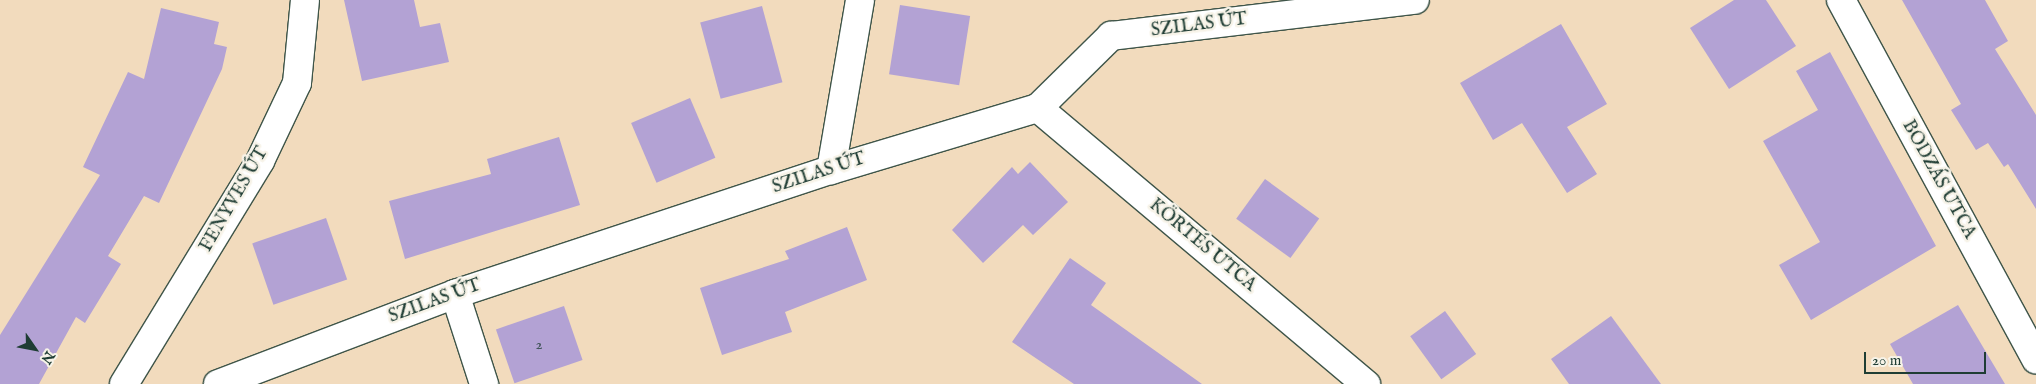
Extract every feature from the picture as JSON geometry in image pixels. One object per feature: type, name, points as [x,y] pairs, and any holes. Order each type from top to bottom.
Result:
[{"type":"street","name":"FENYVES ÚT","points":[[124,384],[260,161],[297,83],[304,0]]},
{"type":"street","points":[[831,170],[860,0]]},
{"type":"street","name":"SZILAS ÚT","points":[[218,384],[455,294],[831,170],[1038,108],[1111,36],[1415,0]]},
{"type":"street","name":"BODZÁS UTCA","points":[[1841,0],[2036,359]]},
{"type":"street","name":"KÖRTÉS UTCA","points":[[1038,108],[1366,384]]},
{"type":"street","points":[[455,294],[484,384]]},
{"type":"building","points":[[344,0],[414,0],[420,27],[440,23],[449,62],[362,81]]},
{"type":"building","points":[[1734,0],[1766,0],[1796,46],[1729,89],[1690,28]]},
{"type":"building","points":[[1902,0],[1985,0],[2008,41],[1995,49],[2036,115],[2036,209],[2008,164],[2004,167],[1988,143],[1976,150],[1951,110],[1961,104]]},
{"type":"building","points":[[900,5],[970,16],[959,85],[889,74]]},
{"type":"building","points":[[762,6],[782,82],[721,99],[700,23]]},
{"type":"building","points":[[161,8],[219,22],[214,44],[227,47],[222,69],[159,203],[144,196],[108,256],[121,264],[85,323],[76,317],[39,384],[0,384],[0,335],[100,175],[83,167],[128,72],[144,79]]},
{"type":"building","points":[[1561,24],[1607,104],[1567,127],[1597,174],[1567,193],[1522,123],[1493,140],[1460,83]]},
{"type":"building","points":[[1830,52],[1936,246],[1811,320],[1779,265],[1820,242],[1763,141],[1818,110],[1796,71]]},
{"type":"building","points":[[690,98],[715,158],[656,183],[631,123]]},
{"type":"building","points":[[559,137],[580,205],[405,259],[389,201],[491,174],[487,159]]},
{"type":"building","points":[[1030,162],[1068,202],[1033,235],[1023,225],[983,263],[952,230],[1012,167],[1018,174]]},
{"type":"building","points":[[1265,179],[1319,218],[1290,258],[1236,219]]},
{"type":"building","points":[[326,218],[347,279],[273,305],[252,243]]},
{"type":"building","points":[[847,227],[867,280],[785,312],[792,332],[722,355],[700,288],[789,259],[785,251]]},
{"type":"building","points":[[1070,258],[1106,283],[1091,305],[1202,384],[1074,384],[1012,342]]},
{"type":"building","points":[[1958,305],[2005,384],[1913,384],[1890,344]]},
{"type":"building","points":[[564,306],[583,360],[514,383],[496,329]]},
{"type":"building","points":[[1445,311],[1476,354],[1441,379],[1410,336]]},
{"type":"building","points":[[1611,316],[1661,384],[1569,384],[1551,359]]}]
